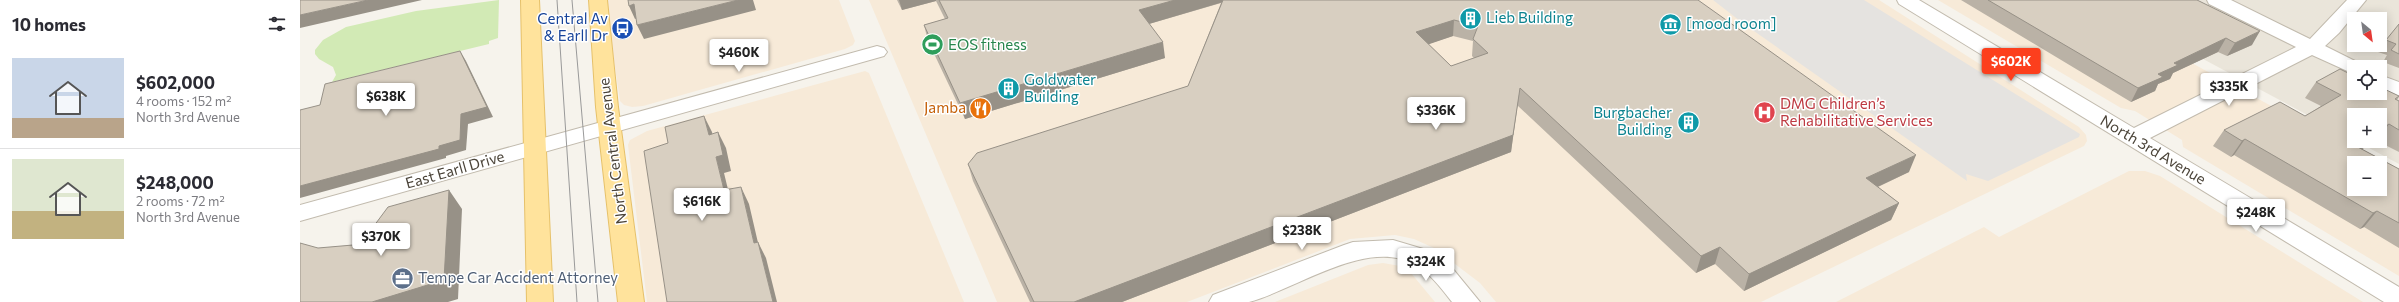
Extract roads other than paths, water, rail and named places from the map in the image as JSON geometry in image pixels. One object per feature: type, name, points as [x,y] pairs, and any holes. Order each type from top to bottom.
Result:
[{"type":"main road","points":[[530,0],[540,302]]},
{"type":"main road","name":"North Central Avenue","points":[[598,0],[610,126],[631,302]]},
{"type":"street","name":"North 3rd Avenue","points":[[1906,0],[2399,299]]},
{"type":"street","points":[[2216,0],[2347,64]]},
{"type":"street","points":[[2132,138],[2312,47],[2332,29],[2357,0]]},
{"type":"street","name":"East Earll Drive","points":[[300,213],[877,52]]},
{"type":"street","points":[[2387,84],[2399,90]]},
{"type":"street","points":[[1222,302],[1353,251],[1393,249],[1421,257],[1439,268],[1467,302]]},
{"type":"tram line","points":[[557,0],[577,302]]},
{"type":"tram line","points":[[572,0],[598,302]]},
{"type":"place","name":"Lieb Building","points":[[1470,18]]},
{"type":"place","name":"[mood room]","points":[[1671,24]]},
{"type":"place","name":"Central Av & Earll Dr","points":[[623,28]]},
{"type":"place","name":"EOS fitness","points":[[933,45]]},
{"type":"place","name":"Goldwater Building","points":[[1008,89]]},
{"type":"place","name":"Jamba","points":[[981,108]]},
{"type":"place","name":"DMG Children’s Rehabilitative Services","points":[[1764,113]]},
{"type":"place","name":"Burgbacher Building","points":[[1688,122]]},
{"type":"place","name":"Tempe Car Accident Attorney","points":[[403,278]]}]
